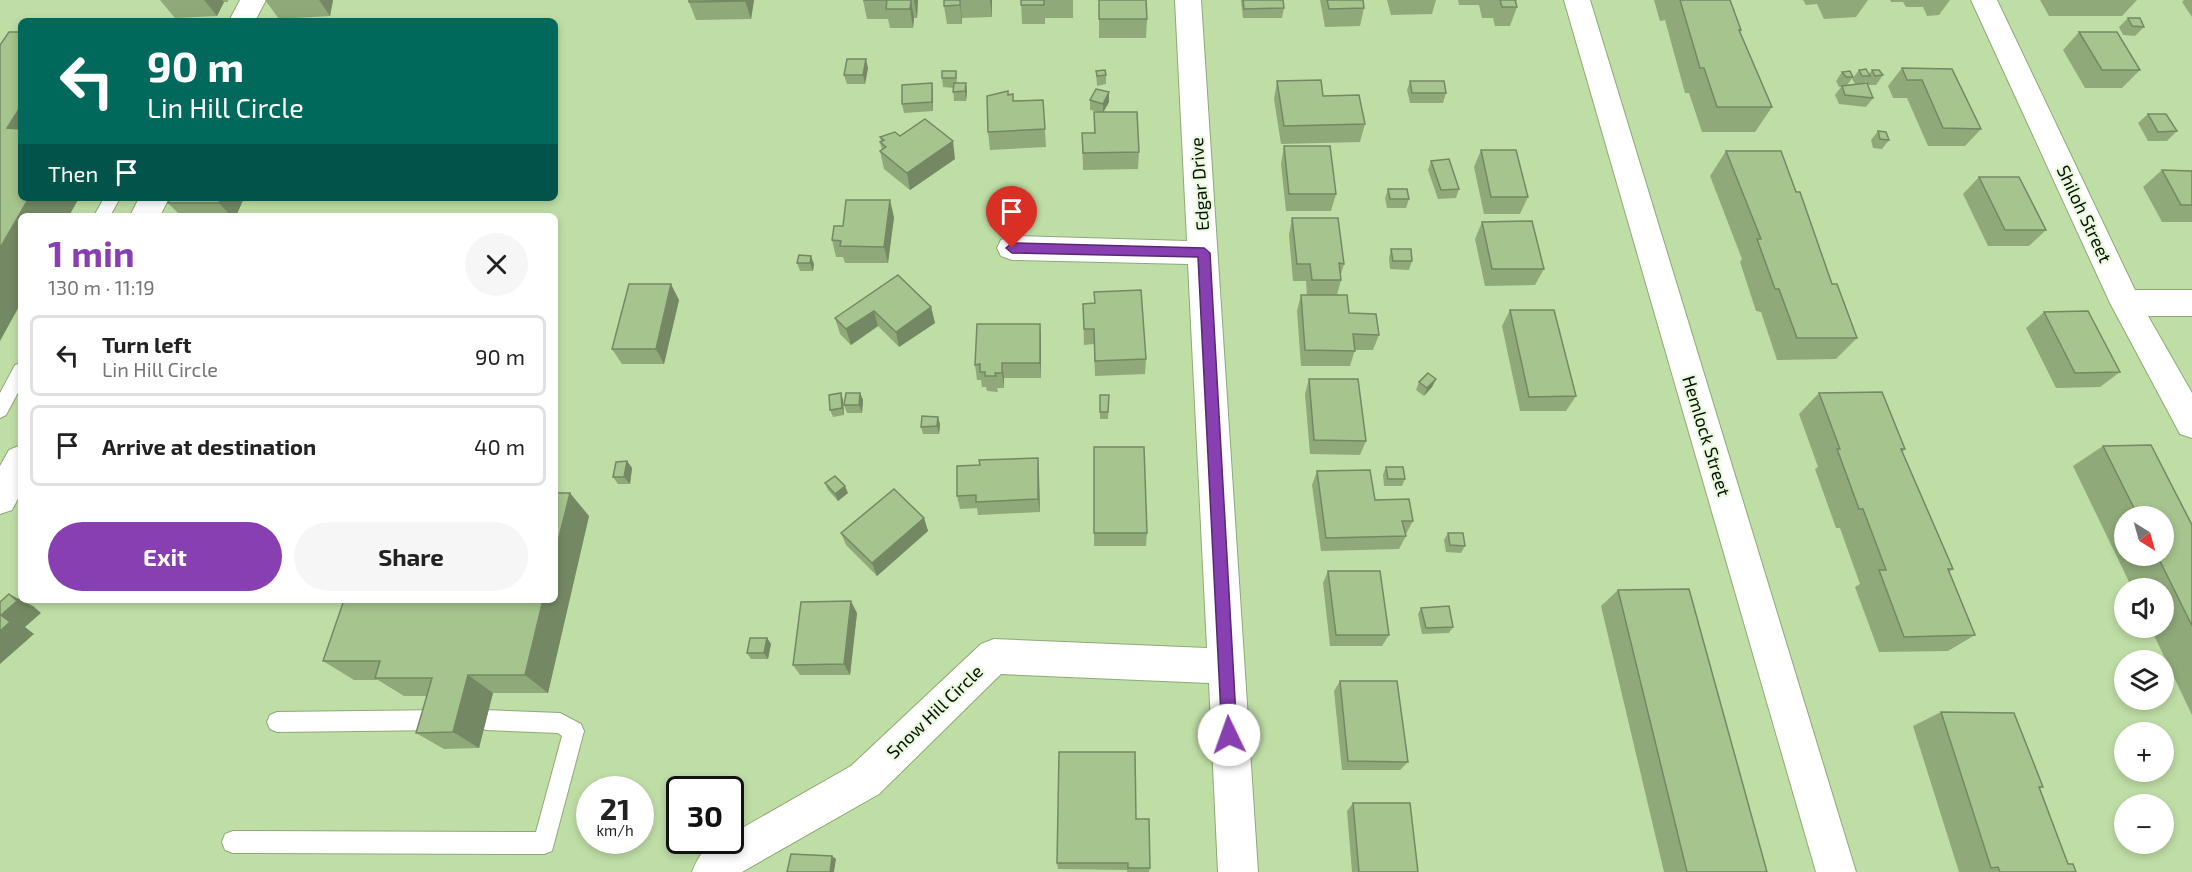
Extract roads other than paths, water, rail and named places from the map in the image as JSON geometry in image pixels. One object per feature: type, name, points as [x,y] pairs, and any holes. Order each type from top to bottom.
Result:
[{"type":"street","points":[[244,18],[253,0]]},
{"type":"street","name":"Edgar Drive","points":[[1188,0],[1238,872]]},
{"type":"street","name":"Hemlock Street","points":[[1577,0],[1836,872]]},
{"type":"street","name":"Shiloh Street","points":[[1984,0],[2125,303],[2192,424]]},
{"type":"street","points":[[1012,248],[1204,253]]},
{"type":"street","points":[[2125,303],[2192,303]]},
{"type":"street","points":[[0,500],[18,466]]},
{"type":"street","name":"Snow Hill Circle","points":[[712,872],[716,865],[865,780],[994,656],[1225,666]]},
{"type":"lane","points":[[0,410],[18,376]]},
{"type":"lane","points":[[277,722],[452,720]]},
{"type":"lane","points":[[233,842],[544,843],[574,731],[560,723],[486,720]]}]
